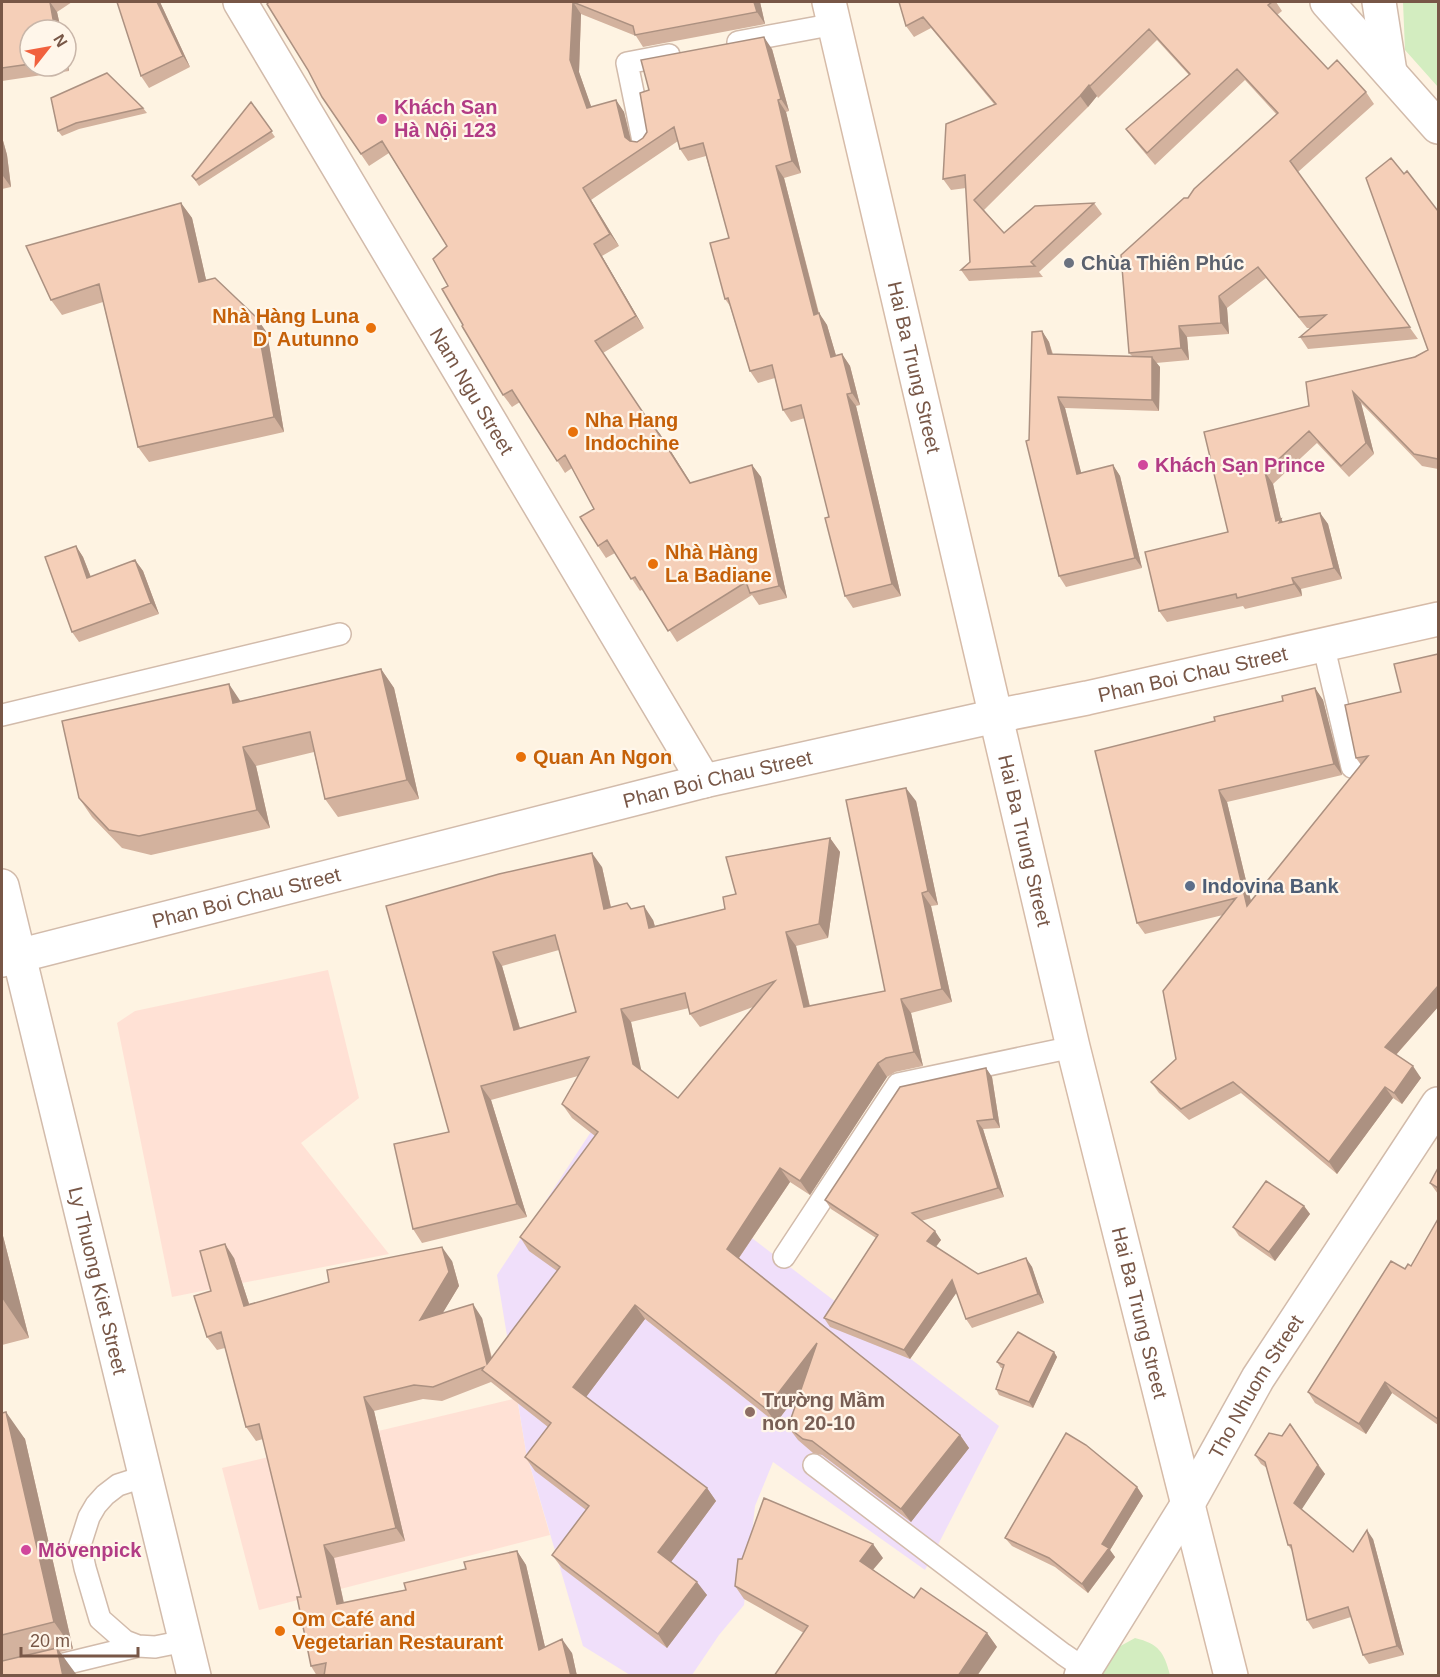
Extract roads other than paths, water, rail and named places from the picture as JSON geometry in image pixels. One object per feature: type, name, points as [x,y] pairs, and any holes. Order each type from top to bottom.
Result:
[{"type":"street","name":"Nam Ngu Street","points":[[240,2],[704,781]]},
{"type":"street","points":[[1327,2],[1437,124]]},
{"type":"street","points":[[1379,2],[1390,72]]},
{"type":"street","name":"Hai Ba Trung Street","points":[[832,13],[1073,1047],[1231,1676]]},
{"type":"street","name":"Phan Boi Chau Street","points":[[10,958],[704,781],[1438,619]]},
{"type":"street","name":"Ly Thuong Kiet Street","points":[[2,886],[10,958],[146,1476],[194,1676]]},
{"type":"street","name":"Tho Nhuom Street","points":[[1083,1672],[1189,1502],[1258,1378],[1438,1104]]},
{"type":"lane","points":[[719,46],[832,13]]},
{"type":"lane","points":[[643,141],[627,63],[685,52]]},
{"type":"lane","points":[[2,715],[339,634]]},
{"type":"lane","points":[[1323,644],[1352,768]]},
{"type":"lane","points":[[784,1257],[898,1084],[1073,1047]]},
{"type":"lane","points":[[814,1465],[1063,1654],[1083,1672]]},
{"type":"lane","points":[[138,1646],[125,1641],[100,1619],[80,1545],[89,1517],[105,1495],[125,1482],[146,1476]]},
{"type":"lane","points":[[15,1676],[138,1646],[155,1647],[185,1641]]},
{"type":"place","name":"Khách Sạn Hà Nội 123","points":[[382,119]]},
{"type":"place","name":"Chùa Thiên Phúc","points":[[1069,263]]},
{"type":"place","name":"Nhà Hàng Luna D' Autunno","points":[[371,328]]},
{"type":"place","name":"Nha Hang Indochine","points":[[573,432]]},
{"type":"place","name":"Khách Sạn Prince","points":[[1143,465]]},
{"type":"place","name":"Nhà Hàng La Badiane","points":[[653,564]]},
{"type":"place","name":"Quan An Ngon","points":[[521,757]]},
{"type":"place","name":"Indovina Bank","points":[[1190,886]]},
{"type":"place","name":"Trường Mầm non 20-10","points":[[750,1412]]},
{"type":"place","name":"Mövenpick","points":[[26,1550]]},
{"type":"place","name":"Om Café and Vegetarian Restaurant","points":[[280,1631]]}]
